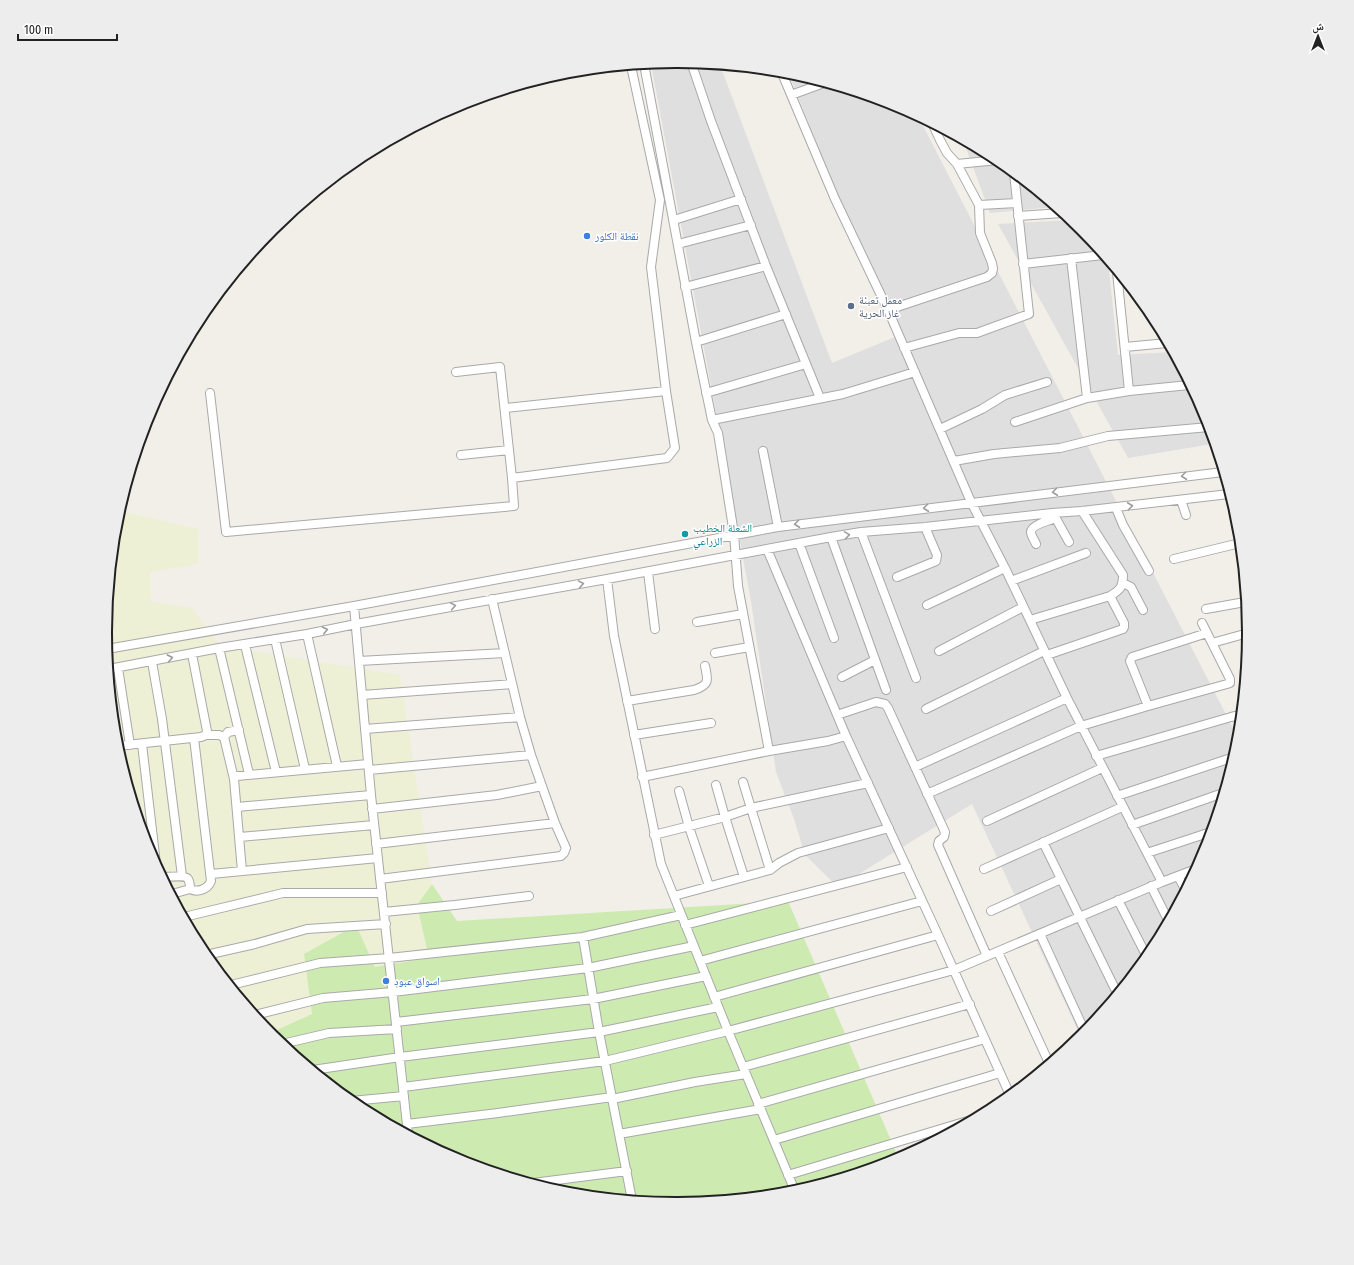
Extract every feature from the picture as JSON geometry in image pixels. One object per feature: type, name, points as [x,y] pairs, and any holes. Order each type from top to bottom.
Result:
[{"type":"street","points":[[693,68],[766,266],[820,398]]},
{"type":"street","points":[[645,69],[706,393],[712,420],[718,433],[734,534],[738,586],[769,751]]},
{"type":"street","points":[[512,478],[667,458],[675,448],[666,391],[651,267],[660,200],[632,70]]},
{"type":"street","points":[[784,79],[835,199],[888,310],[971,502],[1005,568],[1102,768],[1162,882]]},
{"type":"street","points":[[791,95],[817,86]]},
{"type":"street","points":[[888,310],[987,277],[992,273],[992,263],[980,233],[979,205],[957,164],[947,152],[936,131]]},
{"type":"street","points":[[957,164],[988,161]]},
{"type":"street","points":[[904,348],[959,333],[977,332],[1029,314],[1015,180]]},
{"type":"street","points":[[674,220],[741,199]]},
{"type":"street","points":[[979,205],[1017,203]]},
{"type":"street","points":[[1018,216],[1055,213]]},
{"type":"street","points":[[678,244],[751,225]]},
{"type":"street","points":[[1023,264],[1097,256]]},
{"type":"street","points":[[1071,258],[1087,398]]},
{"type":"street","points":[[685,287],[766,266]]},
{"type":"street","points":[[1118,280],[1129,391]]},
{"type":"street","points":[[696,342],[786,314]]},
{"type":"street","points":[[1125,347],[1162,343]]},
{"type":"street","points":[[706,393],[806,364]]},
{"type":"street","points":[[210,393],[226,532],[514,506],[500,367],[456,372]]},
{"type":"street","points":[[712,420],[843,394],[915,372]]},
{"type":"street","points":[[940,428],[982,409],[1005,395],[1047,382]]},
{"type":"street","points":[[1015,422],[1087,398],[1129,391],[1184,386]]},
{"type":"street","points":[[504,408],[666,391]]},
{"type":"street","points":[[954,461],[994,454],[1060,448],[1108,436],[1203,428]]},
{"type":"street","points":[[461,455],[509,450]]},
{"type":"street","points":[[763,452],[778,527]]},
{"type":"street","points":[[113,648],[354,606],[778,527],[1218,472]]},
{"type":"street","points":[[114,668],[152,662],[219,648],[308,634],[861,532],[1054,515],[1224,495]]},
{"type":"street","points":[[1182,500],[1186,515]]},
{"type":"street","points":[[1116,508],[1123,525],[1149,571]]},
{"type":"street","points":[[1030,620],[1110,596],[1119,590],[1123,583],[1123,575],[1082,511]]},
{"type":"street","points":[[1054,515],[1069,542]]},
{"type":"street","points":[[1036,544],[1031,533],[1031,529],[1054,515]]},
{"type":"street","points":[[897,577],[936,561],[937,555],[925,527]]},
{"type":"street","points":[[861,532],[916,678]]},
{"type":"street","points":[[831,537],[886,690]]},
{"type":"street","points":[[798,544],[834,638]]},
{"type":"street","points":[[1174,559],[1235,544]]},
{"type":"street","points":[[767,549],[846,736],[970,1004],[1008,1090]]},
{"type":"street","points":[[1011,581],[1086,553]]},
{"type":"street","points":[[927,605],[1005,568]]},
{"type":"street","points":[[648,572],[655,629]]},
{"type":"street","points":[[607,579],[614,636],[661,864],[718,1007],[792,1185]]},
{"type":"street","points":[[1123,583],[1131,587],[1143,610]]},
{"type":"street","points":[[926,709],[1046,653],[1123,629],[1124,623],[1110,596]]},
{"type":"street","points":[[380,879],[561,856],[566,848],[555,823],[531,755],[520,717],[492,599]]},
{"type":"street","points":[[1206,609],[1240,603]]},
{"type":"street","points":[[354,606],[372,809],[397,1026],[406,1127]]},
{"type":"street","points":[[939,651],[1023,607]]},
{"type":"street","points":[[697,622],[743,614]]},
{"type":"street","points":[[927,794],[1081,726],[1230,683],[1230,680],[1202,623]]},
{"type":"street","points":[[1148,706],[1130,658],[1207,633]]},
{"type":"street","points":[[308,634],[337,766]]},
{"type":"street","points":[[1212,643],[1242,635]]},
{"type":"street","points":[[275,639],[305,769]]},
{"type":"street","points":[[245,645],[276,772]]},
{"type":"street","points":[[715,653],[749,647]]},
{"type":"street","points":[[219,648],[249,774]]},
{"type":"street","points":[[359,661],[505,653]]},
{"type":"street","points":[[192,654],[207,731],[206,735]]},
{"type":"street","points":[[842,677],[876,660]]},
{"type":"street","points":[[152,662],[165,741],[182,876]]},
{"type":"street","points":[[627,701],[694,690],[702,687],[708,679],[705,666]]},
{"type":"street","points":[[114,675],[130,745]]},
{"type":"street","points":[[362,695],[512,684]]},
{"type":"street","points":[[915,767],[1067,698]]},
{"type":"street","points":[[837,715],[876,702],[885,704],[888,708],[944,832],[944,837],[939,841],[938,845],[987,956]]},
{"type":"street","points":[[365,729],[520,717]]},
{"type":"street","points":[[1096,756],[1235,717]]},
{"type":"street","points":[[634,735],[711,724]]},
{"type":"street","points":[[224,737],[228,732],[239,730]]},
{"type":"street","points":[[124,745],[194,738],[206,735],[219,735],[224,737]]},
{"type":"street","points":[[642,777],[769,751],[828,741],[846,736]]},
{"type":"street","points":[[224,737],[234,779],[242,871]]},
{"type":"street","points":[[177,893],[190,889],[193,891],[206,889],[210,886],[211,881],[194,738]]},
{"type":"street","points":[[142,744],[154,846]]},
{"type":"street","points":[[234,779],[240,774],[337,766],[368,767],[531,755]]},
{"type":"street","points":[[1117,796],[1227,759]]},
{"type":"street","points":[[987,821],[1102,768]]},
{"type":"street","points":[[743,782],[770,870]]},
{"type":"street","points":[[654,835],[689,827],[751,808],[868,783]]},
{"type":"street","points":[[716,785],[724,817],[744,877]]},
{"type":"street","points":[[372,809],[497,795],[542,786]]},
{"type":"street","points":[[679,791],[689,827],[709,886]]},
{"type":"street","points":[[237,806],[371,795]]},
{"type":"street","points":[[1132,825],[1218,795]]},
{"type":"street","points":[[984,869],[1122,806]]},
{"type":"street","points":[[376,844],[555,823]]},
{"type":"street","points":[[240,837],[374,825]]},
{"type":"street","points":[[674,896],[770,870],[779,863],[798,853],[889,828]]},
{"type":"street","points":[[1147,853],[1205,834]]},
{"type":"street","points":[[1043,842],[1115,988]]},
{"type":"street","points":[[211,874],[378,858]]},
{"type":"street","points":[[685,925],[907,867]]},
{"type":"street","points":[[403,1087],[605,1061],[728,1031],[954,970],[1151,886],[1188,872]]},
{"type":"street","points":[[168,876],[182,876],[188,879],[190,889]]},
{"type":"street","points":[[1178,876],[1182,884]]},
{"type":"street","points":[[991,911],[1061,879]]},
{"type":"street","points":[[1151,886],[1166,915]]},
{"type":"street","points":[[189,917],[283,893],[382,893]]},
{"type":"street","points":[[384,912],[529,896]]},
{"type":"street","points":[[700,961],[922,900]]},
{"type":"street","points":[[1118,900],[1144,949]]},
{"type":"street","points":[[236,984],[320,964],[583,937],[681,915]]},
{"type":"street","points":[[213,953],[255,944],[307,929],[386,924]]},
{"type":"street","points":[[1040,934],[1082,1026]]},
{"type":"street","points":[[714,997],[938,935]]},
{"type":"street","points":[[583,937],[599,1032],[631,1195]]},
{"type":"street","points":[[261,1014],[323,998],[393,992],[588,968],[694,946]]},
{"type":"street","points":[[998,952],[1046,1059]]},
{"type":"street","points":[[289,1042],[329,1033],[397,1026],[593,999],[706,976]]},
{"type":"street","points":[[408,1129],[612,1098],[695,1082],[745,1070],[970,1004]]},
{"type":"street","points":[[320,1069],[400,1057],[599,1032],[718,1007]]},
{"type":"street","points":[[619,1134],[760,1106],[985,1039]]},
{"type":"street","points":[[774,1140],[1000,1073]]},
{"type":"street","points":[[360,1100],[404,1096]]},
{"type":"street","points":[[788,1175],[949,1126]]},
{"type":"street","points":[[546,1181],[627,1171]]},
{"type":"shaded area","points":[[652,69],[722,70],[832,363],[895,337],[791,80],[823,87],[858,98],[922,124],[1233,729],[1222,779],[1212,814],[1199,849],[1166,915],[1125,976],[1078,1030],[972,804],[838,887],[805,855],[794,819],[776,772],[751,601]]},
{"type":"shaded area","points":[[966,148],[991,163],[1049,208],[990,213]]},
{"type":"shaded area","points":[[1062,220],[1076,233],[1109,270],[1118,355],[1167,352],[1199,416],[1210,444],[1128,458],[998,224]]},
{"type":"green space","points":[[125,512],[198,529],[198,564],[150,572],[151,602],[192,608],[221,646],[400,675],[432,884],[417,905],[429,958],[375,967],[356,926],[304,954],[312,1014],[276,1030],[229,976],[208,946],[188,915],[155,849],[142,814],[132,779],[123,743],[117,706],[112,632],[117,559]]},
{"type":"green space","points":[[432,884],[457,921],[788,901],[896,1153],[823,1178],[787,1186],[714,1196],[640,1196],[603,1192],[531,1178],[461,1154],[427,1139],[363,1102],[305,1057],[276,1030],[312,1014],[304,954],[356,925],[375,967],[429,958],[417,905]]},
{"type":"place","name":"نقطة الكلور","points":[[587,236]]},
{"type":"place","name":"معمل تعبئة غاز الحرية","points":[[851,306]]},
{"type":"place","name":"الشعلة الخطيب الزراعي","points":[[685,534]]},
{"type":"place","name":"اسواق عبود","points":[[386,981]]}]
